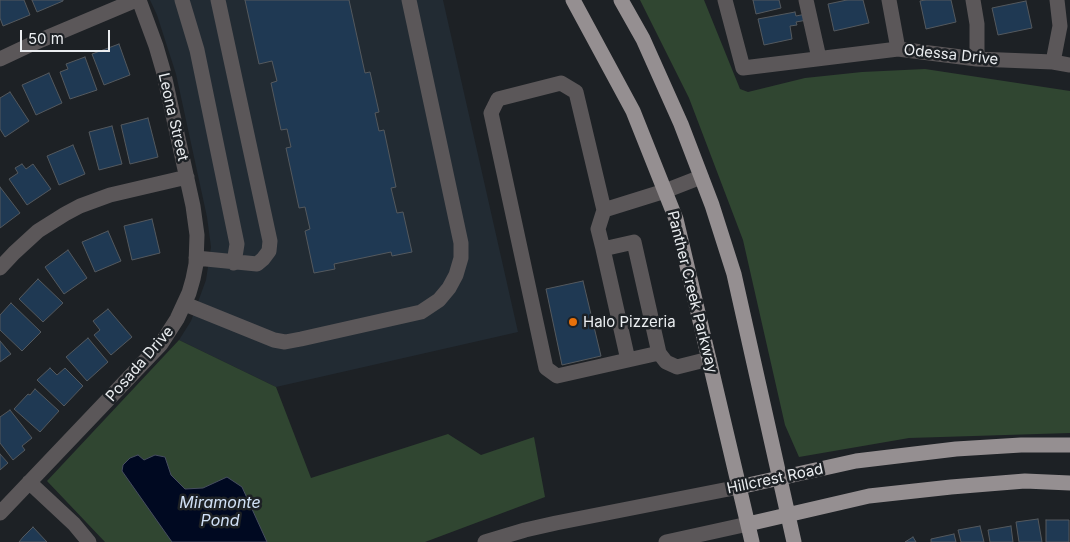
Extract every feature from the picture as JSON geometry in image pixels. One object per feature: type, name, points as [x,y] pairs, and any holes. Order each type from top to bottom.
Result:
[{"type":"main road","name":"Panther Creek Parkway","points":[[573,0],[633,111],[676,220],[752,542]]},
{"type":"main road","points":[[621,0],[643,39],[681,124],[734,274],[794,542]]},
{"type":"main road","name":"Hillcrest Road","points":[[739,487],[856,461],[956,449],[1070,444]]},
{"type":"main road","points":[[748,524],[869,496],[951,486],[1025,482],[1070,483]]},
{"type":"street","points":[[0,59],[137,0]]},
{"type":"street","name":"Leona Street","points":[[137,0],[153,38],[163,70],[187,177]]},
{"type":"street","points":[[182,0],[197,50],[238,244],[234,263]]},
{"type":"street","points":[[196,258],[258,264],[269,251],[270,241],[218,0]]},
{"type":"street","points":[[184,304],[274,340],[285,342],[421,312],[438,300],[449,288],[456,275],[461,258],[461,243],[409,0]]},
{"type":"street","name":"Odessa Drive","points":[[725,0],[743,68],[898,48],[977,60],[1054,62],[1070,65]]},
{"type":"street","points":[[806,0],[819,58]]},
{"type":"street","points":[[889,0],[898,48]]},
{"type":"street","points":[[973,0],[977,24],[977,60]]},
{"type":"street","points":[[1054,62],[1060,26],[1057,0]]},
{"type":"street","points":[[628,360],[598,229],[604,210],[576,92],[561,83],[498,99],[491,113],[546,368],[557,376],[628,360],[659,352]]},
{"type":"street","points":[[0,268],[38,232],[80,206],[110,195],[187,177]]},
{"type":"street","name":"Posada Drive","points":[[0,513],[161,344],[177,320],[193,279],[196,258],[196,221],[187,177]]},
{"type":"street","points":[[604,210],[665,191],[701,177]]},
{"type":"street","points":[[603,250],[634,242],[659,352],[666,362],[677,367],[709,359]]},
{"type":"street","points":[[30,482],[74,524],[89,542]]},
{"type":"street","name":"Hillcrest Road","points":[[485,542],[524,530],[556,523],[739,487]]},
{"type":"street","points":[[666,542],[683,540],[748,524]]},
{"type":"shaded area","points":[[150,0],[443,0],[518,332],[276,387],[179,340],[191,321],[206,280],[211,247],[207,217],[176,74],[157,15]]},
{"type":"green space","points":[[640,0],[704,0],[740,89],[748,92],[805,78],[862,72],[925,69],[1070,91],[1070,433],[909,438],[799,457],[785,425],[743,240],[689,98]]},
{"type":"green space","points":[[179,340],[276,387],[311,478],[448,434],[481,455],[534,437],[545,497],[425,542],[105,542],[47,481]]},
{"type":"water","name":"Miramonte Pond","points":[[138,455],[144,460],[155,455],[165,457],[171,475],[185,489],[203,488],[227,477],[242,487],[267,542],[172,542],[122,471],[123,465],[130,458]]},
{"type":"building","points":[[0,0],[24,0],[30,15],[3,26],[0,18]]},
{"type":"building","points":[[32,0],[63,0],[63,1],[37,12]]},
{"type":"building","points":[[245,0],[349,0],[365,73],[370,72],[379,112],[375,113],[379,131],[384,130],[396,187],[391,188],[397,213],[403,212],[412,252],[392,256],[391,252],[334,264],[335,269],[314,273],[305,231],[310,229],[305,207],[299,208],[286,148],[291,147],[287,129],[281,130],[271,83],[277,81],[272,61],[259,64]]},
{"type":"building","points":[[753,0],[779,0],[781,8],[756,14]]},
{"type":"building","points":[[847,0],[863,0],[869,23],[834,31],[828,4]]},
{"type":"building","points":[[951,0],[956,22],[926,29],[920,1]]},
{"type":"building","points":[[1026,1],[1032,28],[998,35],[992,8]]},
{"type":"building","points":[[795,12],[796,16],[806,14],[807,20],[796,22],[797,25],[790,26],[792,39],[764,45],[758,19]]},
{"type":"building","points":[[119,44],[130,75],[104,85],[92,54]]},
{"type":"building","points":[[85,57],[97,90],[70,99],[60,72],[68,69],[66,64]]},
{"type":"building","points":[[49,73],[62,103],[36,115],[22,85]]},
{"type":"building","points":[[10,92],[29,121],[5,137],[0,129],[0,98]]},
{"type":"building","points":[[148,118],[158,157],[130,164],[121,125]]},
{"type":"building","points":[[112,126],[122,164],[99,170],[89,132]]},
{"type":"building","points":[[73,145],[85,174],[59,185],[47,156]]},
{"type":"building","points":[[22,164],[26,169],[33,164],[51,189],[27,205],[9,179],[18,173],[15,168]]},
{"type":"building","points":[[0,187],[20,213],[0,228]]},
{"type":"building","points":[[152,219],[160,253],[132,260],[124,226]]},
{"type":"building","points":[[108,231],[121,261],[95,272],[82,242]]},
{"type":"building","points":[[68,250],[87,278],[64,294],[45,267]]},
{"type":"building","points":[[38,279],[63,303],[43,322],[19,299]]},
{"type":"building","name":"Halo Pizzeria","points":[[583,281],[601,356],[562,365],[546,289]]},
{"type":"building","points":[[11,303],[41,332],[22,351],[0,330],[0,315]]},
{"type":"building","points":[[108,309],[132,337],[111,355],[94,335],[100,330],[93,321]]},
{"type":"building","points":[[88,338],[108,362],[87,381],[66,357]]},
{"type":"building","points":[[0,341],[11,354],[0,362]]},
{"type":"building","points":[[50,368],[57,375],[65,368],[83,386],[64,406],[37,380]]},
{"type":"building","points":[[35,389],[59,411],[40,432],[14,409]]},
{"type":"building","points":[[10,410],[32,438],[22,446],[25,450],[13,460],[0,443],[0,417]]},
{"type":"building","points":[[0,454],[8,463],[0,470]]},
{"type":"building","points":[[1038,519],[1042,542],[1019,542],[1016,522]]},
{"type":"building","points":[[1046,520],[1069,520],[1069,542],[1046,542]]},
{"type":"building","points":[[980,526],[984,542],[961,542],[958,530]]},
{"type":"building","points":[[1011,526],[1013,542],[990,542],[988,530]]},
{"type":"building","points":[[33,527],[47,542],[19,542],[23,537]]},
{"type":"building","points":[[954,534],[956,542],[931,542],[931,539]]},
{"type":"building","points":[[913,537],[916,542],[905,542]]},
{"type":"place","name":"Halo Pizzeria","points":[[573,322]]}]
